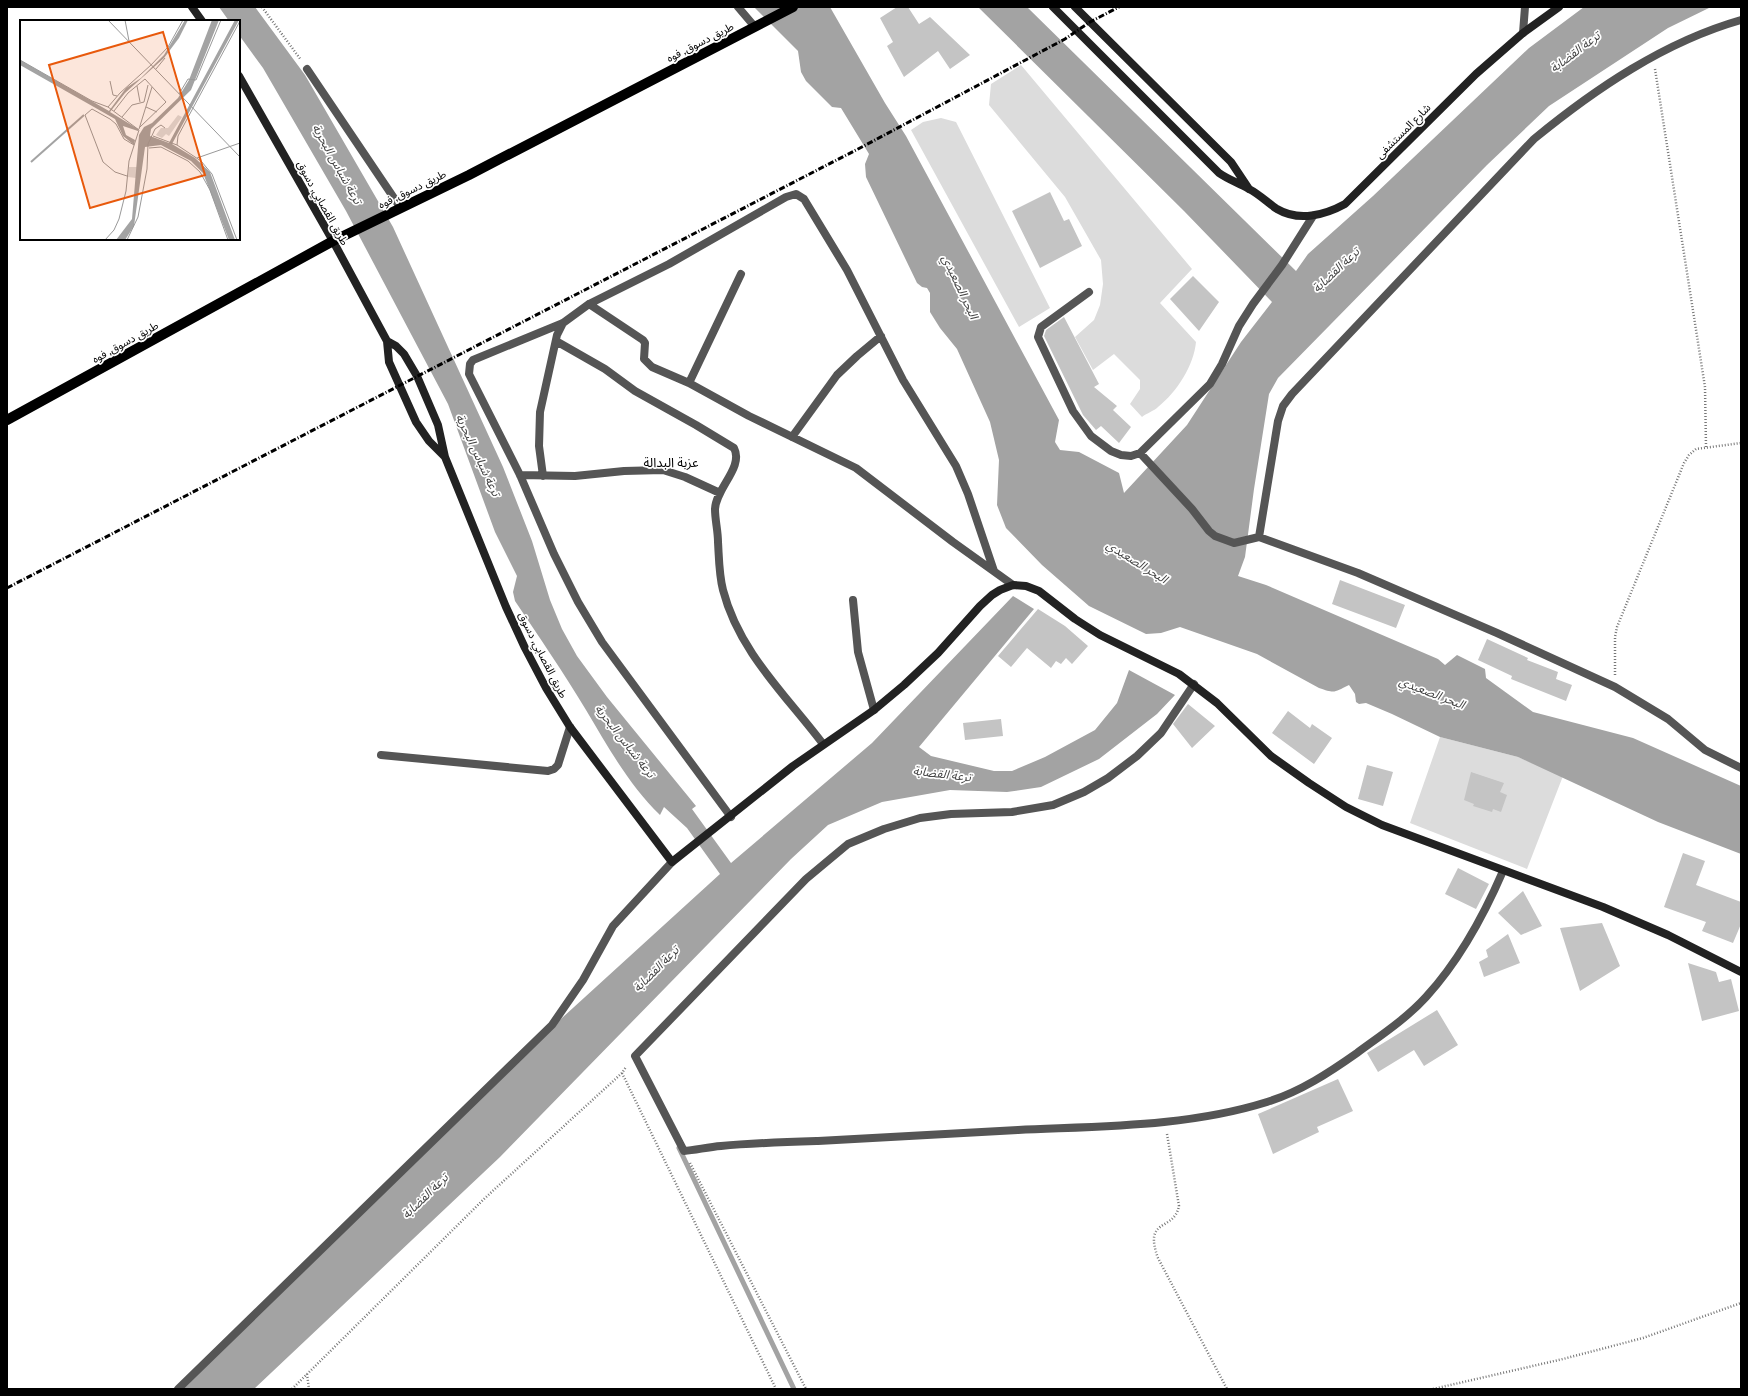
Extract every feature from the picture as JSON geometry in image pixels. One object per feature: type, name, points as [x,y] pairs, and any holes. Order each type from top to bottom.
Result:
[{"type":"main road","points":[[192,7],[201,20]]},
{"type":"main road","name":"طريق دسوق, فوه","points":[[9,418],[333,241],[400,207],[469,175],[793,7]]},
{"type":"main road","name":"شارع المستشفى","points":[[1053,7],[1215,169],[1228,179],[1249,188],[1278,210],[1295,215],[1313,216],[1330,212],[1345,204],[1476,74],[1523,33],[1559,7]]},
{"type":"main road","name":"شارع المستشفى","points":[[1075,7],[1231,162],[1249,188]]},
{"type":"main road","name":"طريق القصابي, دسوق","points":[[240,78],[333,241],[387,341],[388,357],[393,372],[416,422],[429,441],[445,457]]},
{"type":"main road","name":"طريق القصابي, دسوق","points":[[387,341],[396,346],[404,354],[417,376],[438,425],[445,457],[525,648],[546,688],[570,727],[672,862]]},
{"type":"main road","points":[[672,862],[731,817],[793,766],[874,710],[904,685],[938,653],[980,606],[992,595],[1013,585],[1026,586],[1039,591],[1053,603],[1100,635],[1179,674],[1194,684],[1217,703],[1271,756],[1308,783],[1346,807],[1382,825],[1603,907],[1668,935],[1741,972]]},
{"type":"street","points":[[738,7],[755,27]]},
{"type":"street","points":[[1523,33],[1525,7]]},
{"type":"street","points":[[1259,537],[1278,421],[1283,406],[1292,394],[1534,139],[1572,108],[1611,81],[1653,57],[1695,37],[1741,20]]},
{"type":"street","points":[[307,69],[400,207]]},
{"type":"street","points":[[731,817],[602,642],[578,602],[554,554],[520,475],[469,374],[470,364],[473,360],[563,323],[589,304],[669,264],[786,196],[796,194],[804,199],[847,270],[882,336],[903,380],[956,466],[968,494],[994,571]]},
{"type":"street","points":[[1089,292],[1041,327],[1039,331],[1040,342],[1073,411],[1091,436],[1111,451],[1121,455],[1131,456],[1140,452],[1210,384],[1222,364],[1239,326],[1265,286],[1282,265],[1313,216]]},
{"type":"street","points":[[689,383],[741,274]]},
{"type":"street","points":[[589,304],[643,340],[645,343],[644,359],[652,368],[689,383],[748,416],[856,468],[1013,585]]},
{"type":"street","points":[[543,476],[539,446],[540,419],[556,341],[563,323]]},
{"type":"street","points":[[792,438],[837,375],[857,356],[882,336]]},
{"type":"street","points":[[556,341],[605,369],[635,391],[734,448],[737,453],[736,463],[716,502],[715,511],[723,590],[738,632],[763,670],[823,744]]},
{"type":"street","points":[[1140,452],[1192,509],[1209,531],[1216,536],[1234,543],[1259,537],[1358,573],[1497,633],[1615,687],[1668,719],[1704,750],[1741,768]]},
{"type":"street","points":[[520,475],[574,476],[624,471],[663,470],[685,477],[720,493]]},
{"type":"street","points":[[853,600],[858,652],[874,710]]},
{"type":"street","points":[[1194,684],[1161,733],[1137,756],[1108,778],[1084,792],[1053,805],[1012,812],[951,814],[920,818],[884,829],[848,844],[806,879],[635,1056],[684,1151],[720,1146],[948,1133],[1090,1128],[1165,1121],[1216,1114],[1270,1101],[1305,1086],[1338,1066],[1396,1024],[1425,998],[1446,973],[1488,904],[1503,871]]},
{"type":"street","points":[[381,755],[548,771],[554,769],[558,765],[570,727]]},
{"type":"street","points":[[178,1389],[552,1025],[583,980],[613,926],[672,862]]},
{"type":"path","points":[[262,7],[307,69]]},
{"type":"path","points":[[1653,57],[1705,387],[1706,447]]},
{"type":"path","points":[[1615,687],[1615,637],[1618,627],[1684,463],[1689,455],[1696,449],[1741,444]]},
{"type":"path","points":[[292,1389],[485,1198],[622,1073],[635,1056]]},
{"type":"path","points":[[622,1073],[776,1389]]},
{"type":"path","points":[[1165,1121],[1179,1206],[1176,1215],[1156,1231],[1153,1238],[1153,1244],[1158,1258],[1227,1389]]},
{"type":"path","points":[[684,1151],[806,1389]]},
{"type":"path","points":[[1433,1389],[1563,1359],[1643,1338],[1741,1303]]},
{"type":"path","points":[[307,1374],[308,1389]]},
{"type":"shaded area","points":[[1021,65],[1192,269],[1160,303],[1196,342],[1192,360],[1183,378],[1172,394],[1156,408],[1142,417],[1130,404],[1140,389],[1140,380],[1114,354],[1093,370],[1075,337],[1094,320],[1100,305],[1103,284],[1101,260],[1065,197],[989,105],[991,84]]},
{"type":"shaded area","points":[[941,118],[956,122],[1050,308],[1019,327],[911,130],[923,122]]},
{"type":"shaded area","points":[[1440,737],[1518,757],[1563,776],[1527,869],[1410,823]]},
{"type":"water","points":[[219,7],[255,7],[305,75],[393,227],[503,467],[532,541],[550,600],[562,629],[577,656],[607,697],[696,806],[692,809],[731,863],[872,743],[1013,596],[1034,609],[919,747],[931,756],[994,771],[1012,771],[1045,757],[1095,730],[1117,703],[1129,670],[1175,695],[1157,714],[1099,759],[1041,787],[1007,792],[950,790],[882,802],[828,825],[791,859],[500,1157],[254,1389],[182,1389],[551,1028],[720,874],[687,828],[664,807],[660,815],[638,791],[611,752],[569,682],[515,601],[513,592],[517,576],[495,532],[448,404],[346,211],[263,68],[240,36],[240,20],[228,20]]},
{"type":"water","points":[[754,7],[830,7],[885,103],[906,136],[1059,420],[1055,442],[1060,450],[1079,452],[1119,473],[1124,493],[1187,425],[1241,342],[1272,302],[1184,211],[978,7],[1027,7],[1296,271],[1308,254],[1373,196],[1529,48],[1584,7],[1711,7],[1668,28],[1549,106],[1487,165],[1278,378],[1269,394],[1245,557],[1238,576],[1266,585],[1438,659],[1445,665],[1457,655],[1485,669],[1486,678],[1533,712],[1633,738],[1741,786],[1741,854],[1658,822],[1518,757],[1440,737],[1366,703],[1359,704],[1356,702],[1355,694],[1349,685],[1337,691],[1332,692],[1325,690],[1257,654],[1180,627],[1161,633],[1146,634],[1089,606],[1042,565],[1006,528],[997,505],[999,460],[990,422],[957,349],[940,328],[930,312],[930,293],[927,288],[922,287],[917,283],[866,177],[865,164],[869,154],[841,108],[832,107],[806,81],[801,72],[798,51]]},
{"type":"building","points":[[897,7],[908,7],[919,24],[930,17],[970,55],[950,69],[938,51],[904,77],[887,46],[893,42],[880,18]]},
{"type":"building","points":[[1050,192],[1064,221],[1069,219],[1082,246],[1040,268],[1012,211]]},
{"type":"building","points":[[1193,276],[1219,302],[1199,331],[1170,299]]},
{"type":"building","points":[[1064,317],[1099,384],[1094,387],[1117,406],[1113,410],[1131,427],[1119,443],[1101,426],[1096,430],[1083,415],[1044,336],[1046,330]]},
{"type":"building","points":[[1340,580],[1405,605],[1396,628],[1332,604]]},
{"type":"building","points":[[1038,609],[1065,626],[1088,646],[1072,664],[1066,658],[1061,664],[1056,661],[1051,668],[1027,648],[1011,667],[998,656]]},
{"type":"building","points":[[1487,639],[1528,658],[1527,660],[1558,672],[1556,679],[1572,685],[1566,701],[1511,679],[1512,676],[1478,660]]},
{"type":"building","points":[[1188,704],[1215,726],[1192,748],[1173,724]]},
{"type":"building","points":[[1288,711],[1310,728],[1312,724],[1332,738],[1314,764],[1272,733]]},
{"type":"building","points":[[1001,719],[1003,736],[965,740],[963,723]]},
{"type":"building","points":[[1367,765],[1393,772],[1383,806],[1358,799]]},
{"type":"building","points":[[1471,772],[1504,783],[1500,792],[1507,795],[1501,812],[1493,809],[1492,812],[1473,806],[1474,804],[1464,800]]},
{"type":"building","points":[[1683,853],[1705,861],[1696,885],[1741,902],[1741,924],[1733,943],[1702,931],[1706,922],[1664,907]]},
{"type":"building","points":[[1458,868],[1489,884],[1476,909],[1445,894]]},
{"type":"building","points":[[1523,891],[1542,926],[1521,935],[1498,913]]},
{"type":"building","points":[[1602,923],[1620,966],[1580,991],[1560,928]]},
{"type":"building","points":[[1508,934],[1520,963],[1484,977],[1479,962],[1488,957],[1486,950]]},
{"type":"building","points":[[1688,963],[1716,972],[1719,982],[1731,979],[1739,1011],[1702,1021]]},
{"type":"building","points":[[1437,1010],[1458,1045],[1424,1066],[1414,1050],[1378,1072],[1367,1053]]},
{"type":"building","points":[[1338,1079],[1353,1111],[1317,1127],[1319,1132],[1273,1154],[1258,1114]]},
{"type":"waterway","points":[[679,1148],[794,1389]]},
{"type":"railway","points":[[7,588],[860,148],[1065,39],[1090,22],[1119,7]]},
{"type":"district","name":"عزبة البدالة","points":[[671,462]]},
{"type":"water label","name":"ترعة القضابة","points":[[1575,52]]},
{"type":"water label","name":"ترعة شباس البحرية","points":[[337,164]]},
{"type":"water label","name":"ترعة القضابة","points":[[1336,270]]},
{"type":"water label","name":"البحر الصعيدي","points":[[960,287]]},
{"type":"water label","name":"ترعة شباس البحرية","points":[[478,455]]},
{"type":"water label","name":"البحر الصعيدي","points":[[1137,562]]},
{"type":"water label","name":"البحر الصعيدي","points":[[1432,693]]},
{"type":"water label","name":"ترعة شباس البحرية","points":[[625,741]]},
{"type":"water label","name":"ترعة القضابة","points":[[942,774]]},
{"type":"water label","name":"ترعة القضابة","points":[[656,969]]},
{"type":"water label","name":"ترعة القضابة","points":[[425,1196]]}]
